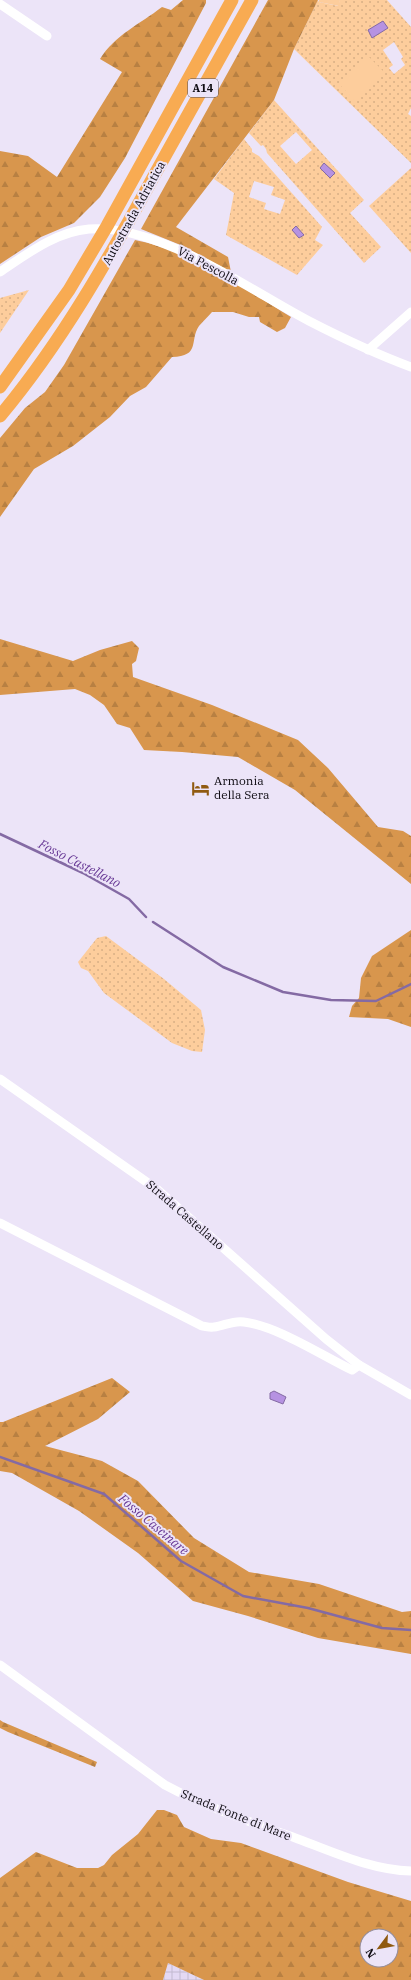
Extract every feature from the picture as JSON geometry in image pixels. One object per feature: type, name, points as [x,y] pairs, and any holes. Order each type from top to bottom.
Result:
[{"type":"highway","name":"Autostrada Adriatica","points":[[0,387],[69,290],[140,167],[232,0]]},
{"type":"highway","name":"Autostrada Adriatica","points":[[0,416],[34,373],[83,300],[122,236],[252,0]]},
{"type":"street","points":[[0,4],[47,36]]},
{"type":"street","name":"Via Pescolla","points":[[0,272],[48,242],[68,233],[90,229],[138,235],[181,250],[309,321],[368,350],[411,367]]},
{"type":"street","points":[[368,350],[411,312]]},
{"type":"street","name":"Strada Castellano","points":[[0,1079],[158,1190],[281,1299],[359,1365],[411,1395]]},
{"type":"street","name":"Strada Castellano","points":[[0,1223],[202,1326],[214,1327],[232,1322],[243,1322],[259,1325],[302,1344],[352,1370],[359,1365]]},
{"type":"street","name":"Strada Fonte di Mare","points":[[0,1665],[165,1785],[182,1795],[209,1807],[365,1864],[396,1871],[411,1871]]},
{"type":"shaded area","points":[[318,0],[319,2],[338,6],[340,0],[387,0],[411,27],[411,108],[408,114],[411,116],[411,163],[294,49]],"holes":[[[394,42],[403,57],[401,59],[405,65],[394,74],[389,68],[393,65],[383,50]]]},
{"type":"shaded area","points":[[319,0],[340,0],[339,6],[319,2]]},
{"type":"shaded area","points":[[383,21],[388,28],[372,38],[368,30]]},
{"type":"shaded area","points":[[368,56],[383,71],[354,100],[340,85]]},
{"type":"shaded area","points":[[274,100],[364,200],[350,213],[381,247],[364,263],[267,153],[263,145],[261,146],[249,133]],"holes":[[[296,132],[312,150],[296,164],[280,146]]]},
{"type":"shaded area","points":[[244,139],[252,149],[252,152],[259,156],[322,227],[315,240],[323,245],[297,275],[226,235],[234,193],[214,179]],"holes":[[[254,181],[274,187],[271,195],[285,200],[280,214],[264,209],[266,203],[249,197]]]},
{"type":"shaded area","points":[[324,163],[335,173],[330,178],[320,168]]},
{"type":"shaded area","points":[[411,168],[411,253],[369,206]]},
{"type":"shaded area","points":[[296,226],[304,235],[299,238],[292,230]]},
{"type":"shaded area","points":[[29,290],[0,333],[0,298]]},
{"type":"shaded area","points":[[106,936],[164,979],[201,1010],[205,1030],[202,1052],[192,1051],[172,1043],[104,993],[88,971],[81,968],[78,962],[97,938]]},
{"type":"shaded area","points":[[274,1391],[286,1397],[283,1404],[270,1399],[270,1393]]},
{"type":"shaded area","points":[[168,1963],[204,1980],[163,1980]]},
{"type":"green space","points":[[183,0],[206,0],[206,3],[125,158],[100,197],[74,223],[41,237],[0,264],[0,151],[28,156],[57,177],[122,72],[100,59],[113,43],[128,30],[162,7],[171,10]]},
{"type":"green space","points":[[268,0],[318,0],[294,49],[274,100],[176,227],[228,257],[231,272],[183,246],[141,229]]},
{"type":"green space","points":[[135,240],[176,252],[196,261],[291,317],[285,328],[277,332],[260,322],[259,317],[249,317],[233,312],[212,312],[199,326],[191,351],[181,356],[172,357],[146,387],[130,396],[110,417],[73,446],[34,469],[0,517],[0,438],[25,408],[45,392],[64,365]]},
{"type":"green space","points":[[0,639],[73,661],[100,650],[132,641],[139,648],[136,661],[132,664],[133,677],[212,705],[298,740],[328,768],[378,827],[403,831],[411,836],[411,884],[295,790],[238,757],[144,750],[130,728],[117,724],[104,705],[90,695],[75,689],[0,695]]},
{"type":"green space","points":[[411,930],[411,1027],[388,1019],[349,1017],[352,1006],[359,998],[361,978],[372,956]]},
{"type":"green space","points":[[112,1378],[130,1392],[98,1419],[45,1446],[102,1461],[138,1481],[194,1538],[249,1572],[319,1584],[402,1612],[411,1611],[411,1654],[318,1638],[248,1616],[193,1601],[138,1553],[79,1511],[12,1473],[0,1471],[0,1422]]},
{"type":"green space","points":[[0,1720],[97,1762],[95,1767],[8,1732],[0,1728]]},
{"type":"green space","points":[[157,1810],[164,1810],[177,1815],[184,1827],[211,1839],[241,1843],[348,1882],[411,1901],[411,1980],[204,1980],[168,1963],[163,1980],[0,1980],[0,1878],[36,1852],[77,1868],[98,1868],[104,1865],[112,1855],[138,1834]]},
{"type":"waterway","name":"Fosso Castellano","points":[[0,834],[83,873],[129,899],[146,917]]},
{"type":"waterway","name":"Fosso Castellano","points":[[153,922],[223,967],[283,992],[331,1000],[376,1001],[411,984]]},
{"type":"waterway","name":"Fosso Cascinare","points":[[0,1457],[104,1494],[181,1561],[243,1596],[308,1608],[382,1628],[411,1630]]},
{"type":"place","name":"Armonia della Sera","points":[[201,788]]}]
